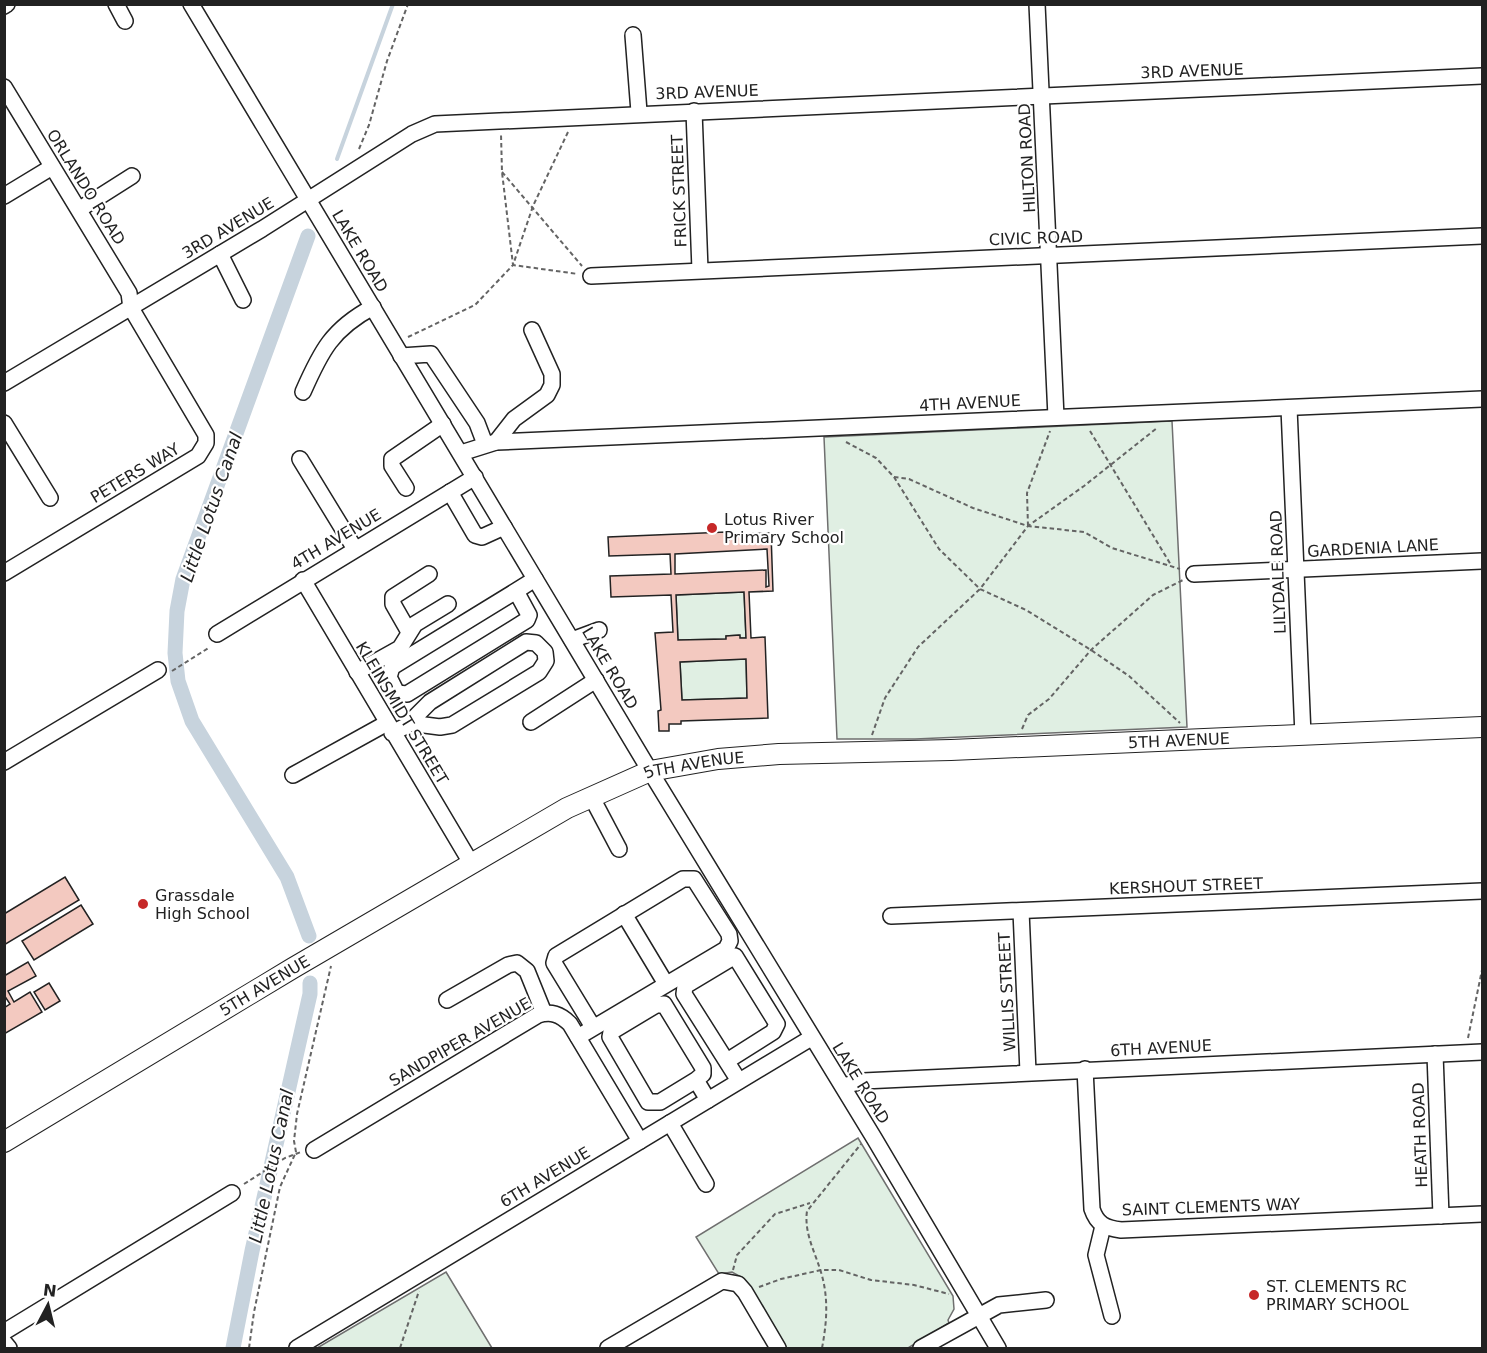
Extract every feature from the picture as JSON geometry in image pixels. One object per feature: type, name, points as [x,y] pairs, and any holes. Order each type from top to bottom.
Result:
[{"type":"main road","name":"5TH AVENUE","points":[[4,1142],[293,969],[331,954],[471,863],[591,796],[650,771],[718,759],[1482,727]]},
{"type":"street","points":[[116,4],[125,21]]},
{"type":"street","name":"LAKE ROAD","points":[[191,4],[650,771],[811,1038],[843,1086],[998,1348]]},
{"type":"street","name":"HILTON ROAD","points":[[1037,4],[1056,417]]},
{"type":"street","points":[[633,35],[639,112]]},
{"type":"street","name":"3RD AVENUE","points":[[4,383],[220,255],[412,134],[435,124],[639,112],[1482,76]]},
{"type":"street","name":"ORLANDO ROAD","points":[[4,87],[129,293],[131,308]]},
{"type":"street","name":"FRICK STREET","points":[[694,111],[700,270]]},
{"type":"street","points":[[4,196],[52,167]]},
{"type":"street","points":[[80,209],[132,176]]},
{"type":"street","name":"CIVIC ROAD","points":[[591,276],[1482,236]]},
{"type":"street","points":[[220,255],[243,300]]},
{"type":"street","name":"PETERS WAY","points":[[4,573],[202,451],[206,443],[205,429],[131,308]]},
{"type":"street","points":[[303,392],[319,355],[333,335],[351,320],[373,308]]},
{"type":"street","points":[[398,350],[432,354],[491,443],[514,419],[547,395],[552,385],[552,374],[532,330]]},
{"type":"street","name":"4TH AVENUE","points":[[461,453],[491,443],[1482,399]]},
{"type":"street","name":"LILYDALE ROAD","points":[[1289,408],[1303,735]]},
{"type":"street","points":[[4,423],[50,498]]},
{"type":"street","points":[[406,488],[392,466],[392,459],[443,424]]},
{"type":"street","points":[[300,459],[355,549]]},
{"type":"street","name":"4TH AVENUE","points":[[217,634],[475,477]]},
{"type":"street","points":[[450,492],[475,535],[482,537],[504,527]]},
{"type":"street","name":"GARDENIA LANE","points":[[1194,574],[1482,561]]},
{"type":"street","points":[[409,632],[393,604],[393,597],[429,574]]},
{"type":"street","points":[[516,591],[529,615],[527,620],[408,694],[397,693],[389,677],[392,667],[535,579]]},
{"type":"street","name":"KLEINSMIDT STREET","points":[[303,580],[471,863]]},
{"type":"street","points":[[357,672],[400,648],[415,624],[448,604]]},
{"type":"street","points":[[572,640],[599,630]]},
{"type":"street","points":[[293,775],[390,728],[410,723],[440,727],[452,725],[539,672],[546,661],[545,651],[536,643],[526,642],[430,702],[410,723]]},
{"type":"street","points":[[4,762],[165,670]]},
{"type":"street","points":[[531,722],[596,680]]},
{"type":"street","points":[[591,796],[619,849]]},
{"type":"street","points":[[578,1037],[726,948],[730,941],[729,934],[696,881],[691,877],[683,879],[624,914],[558,954],[554,959],[593,1027]]},
{"type":"street","name":"KERSHOUT STREET","points":[[891,916],[1482,891]]},
{"type":"street","name":"WILLIS STREET","points":[[1021,911],[1028,1072]]},
{"type":"street","points":[[624,914],[666,984]]},
{"type":"street","points":[[727,1061],[773,1032],[777,1024],[735,956],[685,986],[683,992],[739,1081]]},
{"type":"street","points":[[447,1000],[508,965],[517,963],[527,971],[544,1013]]},
{"type":"street","points":[[664,1004],[703,1068],[703,1074],[696,1080],[660,1102],[648,1102],[610,1037],[611,1032],[657,1005],[664,1004]]},
{"type":"street","name":"SANDPIPER AVENUE","points":[[314,1150],[544,1013],[554,1013],[565,1019],[640,1141]]},
{"type":"street","name":"6TH AVENUE","points":[[297,1348],[811,1038]]},
{"type":"street","name":"6TH AVENUE","points":[[843,1086],[863,1081],[1028,1072],[1482,1052]]},
{"type":"street","name":"HEATH ROAD","points":[[1435,1054],[1441,1216]]},
{"type":"street","name":"SAINT CLEMENTS WAY","points":[[1085,1069],[1092,1209],[1095,1219],[1103,1226],[1121,1230],[1482,1214]]},
{"type":"street","points":[[696,1080],[708,1100]]},
{"type":"street","points":[[670,1123],[706,1184]]},
{"type":"street","points":[[4,1332],[232,1193]]},
{"type":"street","points":[[1103,1226],[1096,1255],[1112,1316]]},
{"type":"street","points":[[608,1348],[722,1281],[738,1284],[745,1292],[778,1348]]},
{"type":"street","points":[[921,1348],[977,1315],[1006,1303],[1046,1300]]},
{"type":"street","points":[[4,1342],[9,1348]]},
{"type":"path","points":[[348,175],[369,125],[387,61],[408,4]]},
{"type":"path","points":[[398,350],[475,305],[513,265],[533,206],[576,115]]},
{"type":"path","points":[[501,119],[502,172],[513,265]]},
{"type":"path","points":[[502,172],[591,276]]},
{"type":"path","points":[[513,265],[591,276]]},
{"type":"path","points":[[867,752],[885,698],[918,647],[980,589],[1028,526],[1162,423],[1161,412]]},
{"type":"path","points":[[1080,416],[1112,463],[1171,565]]},
{"type":"path","points":[[1028,526],[1027,493],[1056,417]]},
{"type":"path","points":[[820,428],[876,458],[894,477],[939,549],[980,589],[1026,610],[1129,676],[1197,739]]},
{"type":"path","points":[[894,477],[909,480],[973,508],[1028,526],[1084,532],[1112,548],[1194,574]]},
{"type":"path","points":[[1024,747],[1022,729],[1028,715],[1049,699],[1091,650],[1153,595],[1194,574]]},
{"type":"path","points":[[165,670],[189,660],[217,643],[217,634]]},
{"type":"path","points":[[249,1348],[254,1312],[278,1198],[296,1152],[294,1141],[297,1114],[327,994],[331,954]]},
{"type":"path","points":[[1465,1053],[1482,970]]},
{"type":"path","points":[[822,1348],[827,1319],[820,1270],[805,1222],[811,1203],[859,1145],[864,1143]]},
{"type":"path","points":[[247,1182],[296,1152]]},
{"type":"path","points":[[730,1281],[736,1255],[775,1214],[811,1203]]},
{"type":"path","points":[[745,1292],[781,1279],[820,1270],[839,1269],[871,1280],[953,1292]]},
{"type":"path","points":[[400,1348],[425,1270]]},
{"type":"green space","points":[[1172,421],[1187,727],[915,739],[837,739],[824,437]]},
{"type":"green space","points":[[744,592],[746,638],[740,638],[739,635],[726,636],[726,639],[678,640],[676,595]]},
{"type":"green space","points":[[746,659],[747,698],[682,700],[680,662]]},
{"type":"green space","points":[[858,1138],[953,1296],[954,1309],[948,1320],[949,1323],[908,1348],[785,1348],[743,1278],[732,1272],[719,1274],[696,1237]]},
{"type":"green space","points":[[446,1272],[492,1348],[317,1348]]},
{"type":"building","points":[[726,532],[726,540],[729,540],[729,534],[771,533],[773,591],[749,592],[751,638],[765,637],[768,718],[681,721],[681,724],[669,724],[669,731],[659,731],[658,711],[661,710],[655,633],[673,632],[671,595],[611,597],[610,576],[671,574],[670,554],[609,556],[608,537]],"holes":[[[767,549],[769,586],[766,587],[766,570],[675,574],[675,554]],[[744,592],[746,638],[740,638],[740,635],[726,636],[726,639],[678,640],[676,595]],[[746,659],[747,698],[682,700],[680,662]]]},
{"type":"building","points":[[65,877],[79,900],[4,945],[4,914]]},
{"type":"building","points":[[81,905],[93,924],[34,960],[22,941]]},
{"type":"building","points":[[28,962],[36,976],[8,991],[14,1002],[30,992],[42,1012],[4,1034],[4,1008],[10,1004],[4,995],[4,976]]},
{"type":"building","points":[[49,983],[60,1001],[45,1010],[34,992]]},
{"type":"waterway","name":"Little Lotus Canal","points":[[337,159],[393,4]]},
{"type":"waterway","name":"Little Lotus Canal","points":[[308,236],[183,579],[177,611],[175,653],[178,681],[192,721],[287,877],[309,936]]},
{"type":"waterway","name":"Little Lotus Canal","points":[[233,1348],[252,1251],[310,994],[310,983]]},
{"type":"place","name":"Lotus River Primary School","points":[[712,528]]},
{"type":"place","name":"Grassdale High School","points":[[143,904]]},
{"type":"place","name":"ST. CLEMENTS RC PRIMARY SCHOOL","points":[[1254,1295]]}]
